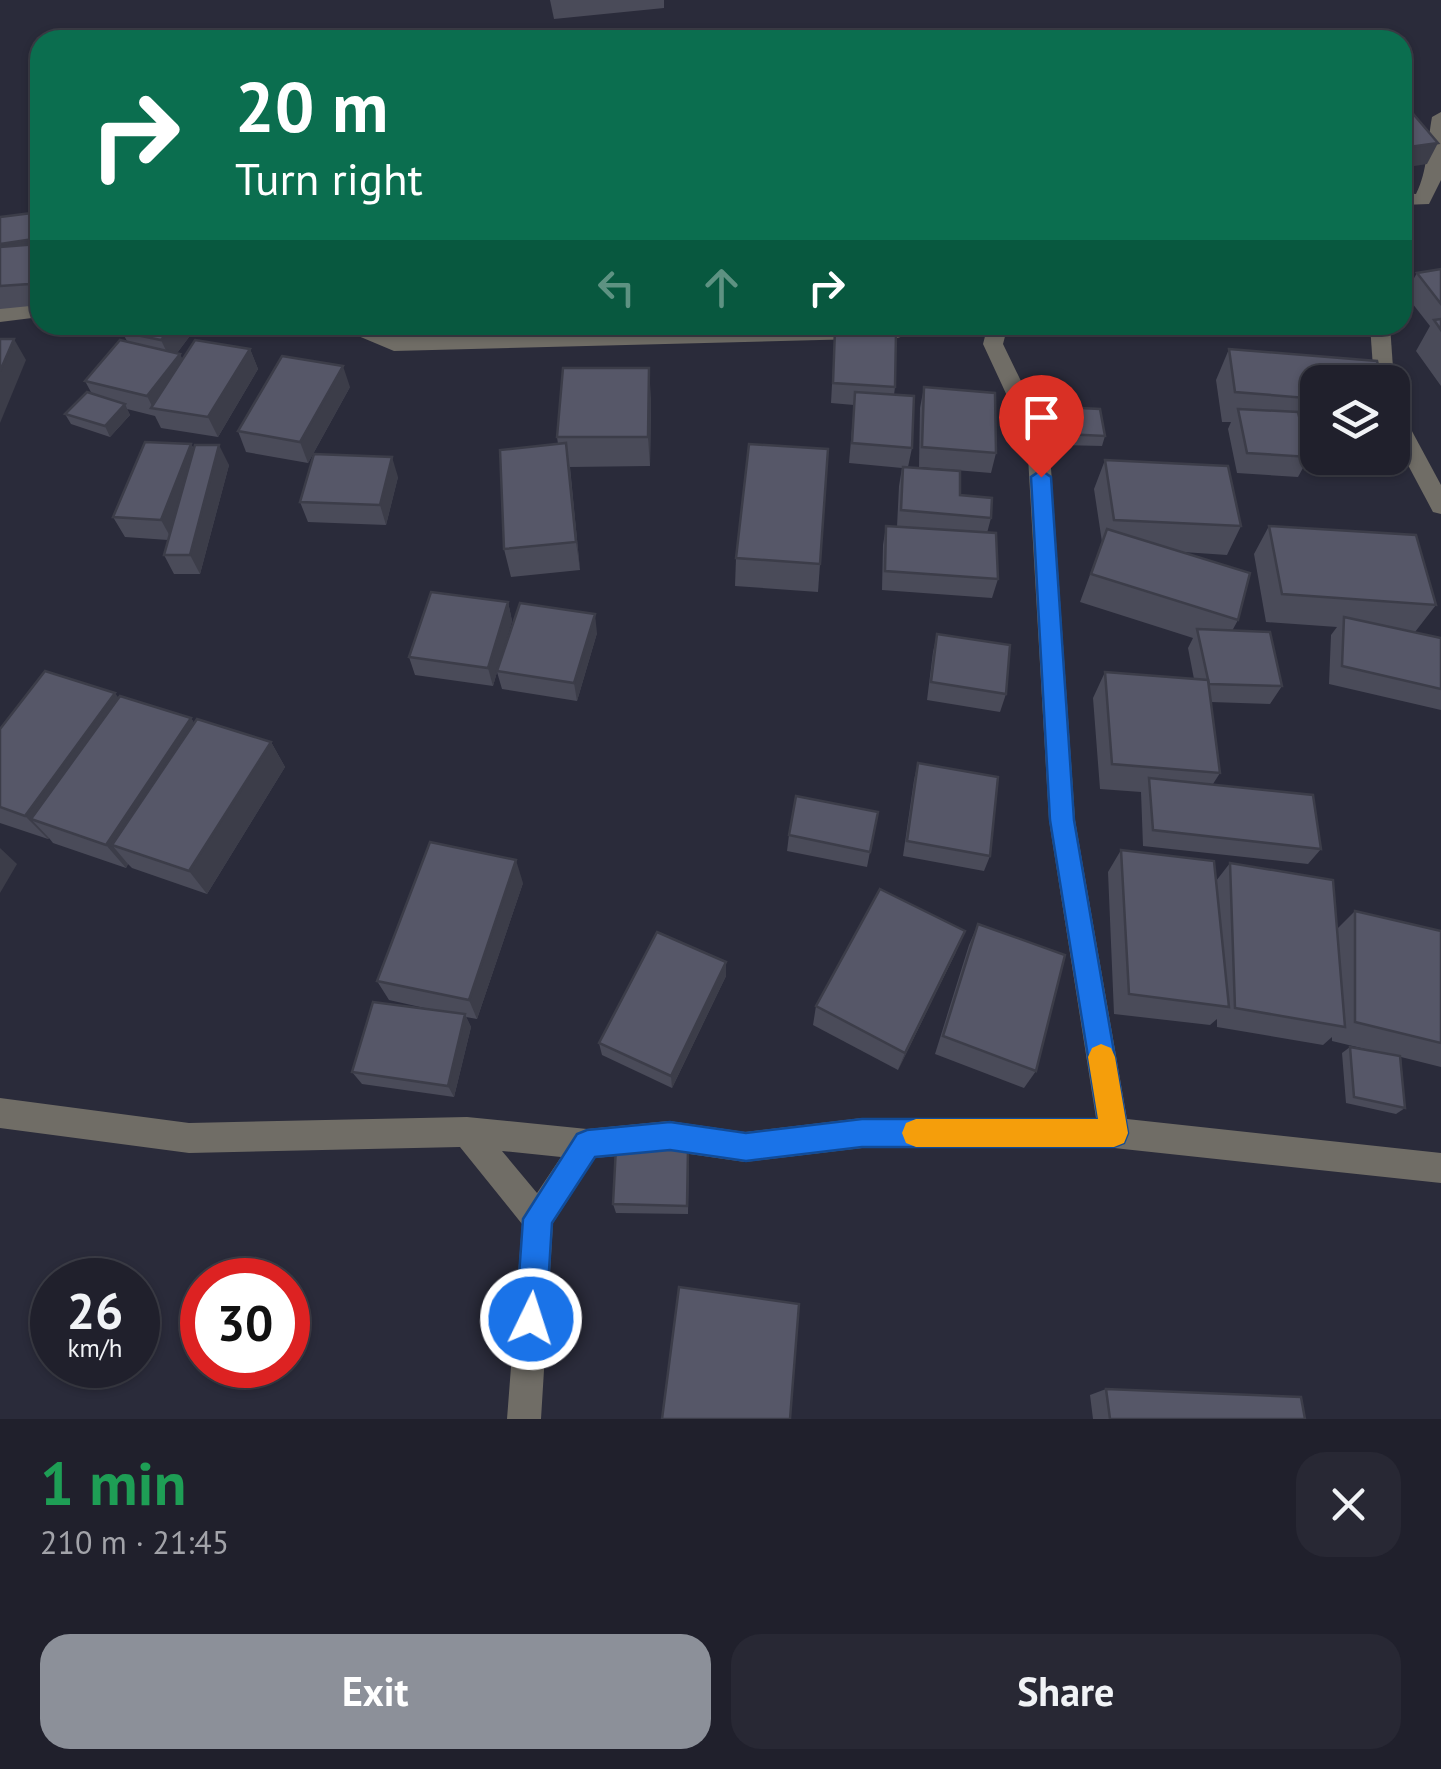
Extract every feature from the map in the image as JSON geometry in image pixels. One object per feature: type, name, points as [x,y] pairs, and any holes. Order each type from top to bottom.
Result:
[{"type":"street","points":[[1422,200],[1436,172],[1434,154],[1441,117]]},
{"type":"street","points":[[0,315],[30,311]]},
{"type":"street","points":[[374,335],[394,344],[742,335]]},
{"type":"street","points":[[995,335],[993,344],[1038,439],[1062,820],[1114,1133]]},
{"type":"street","points":[[1381,335],[1383,365]]},
{"type":"street","points":[[1410,448],[1441,506]]},
{"type":"street","points":[[0,1113],[189,1138],[467,1132],[587,1144],[670,1136],[746,1147],[862,1133],[1114,1133],[1441,1168]]},
{"type":"street","points":[[467,1132],[538,1219]]},
{"type":"street","points":[[524,1419],[538,1219],[587,1144]]},
{"type":"building","points":[[1412,113],[1438,143],[1412,147]]},
{"type":"building","points":[[30,213],[30,240],[0,244],[0,217]]},
{"type":"building","points":[[30,245],[29,284],[0,286],[0,247]]},
{"type":"building","points":[[1441,269],[1441,304],[1417,273]]},
{"type":"building","points":[[137,335],[165,335],[161,340]]},
{"type":"building","points":[[835,335],[896,335],[895,387],[833,383]]},
{"type":"building","points":[[0,339],[14,339],[0,371]]},
{"type":"building","points":[[120,340],[180,354],[147,396],[85,381]]},
{"type":"building","points":[[195,340],[250,349],[208,417],[151,408]]},
{"type":"building","points":[[1229,349],[1377,361],[1378,365],[1300,365],[1300,397],[1235,392]]},
{"type":"building","points":[[282,356],[343,366],[300,442],[238,431]]},
{"type":"building","points":[[563,368],[649,368],[648,437],[557,437]]},
{"type":"building","points":[[924,387],[995,393],[996,453],[922,447]]},
{"type":"building","points":[[87,392],[125,404],[105,426],[65,414]]},
{"type":"building","points":[[855,392],[914,396],[912,448],[852,443]]},
{"type":"building","points":[[1060,407],[1100,409],[1105,436],[1064,434]]},
{"type":"building","points":[[1238,409],[1298,412],[1300,456],[1247,453]]},
{"type":"building","points":[[145,442],[191,444],[161,520],[113,517]]},
{"type":"building","points":[[566,443],[576,542],[504,549],[500,450]]},
{"type":"building","points":[[749,444],[828,449],[820,564],[736,558]]},
{"type":"building","points":[[195,445],[219,445],[190,555],[164,555]]},
{"type":"building","points":[[314,454],[392,457],[380,505],[300,502]]},
{"type":"building","points":[[1105,460],[1228,466],[1241,526],[1114,520]]},
{"type":"building","points":[[903,467],[960,471],[960,495],[992,498],[991,518],[901,510]]},
{"type":"building","points":[[886,526],[996,533],[998,579],[885,571]]},
{"type":"building","points":[[1269,526],[1416,535],[1436,605],[1282,594]]},
{"type":"building","points":[[1107,529],[1250,573],[1238,620],[1091,574]]},
{"type":"building","points":[[431,592],[508,602],[488,668],[409,657]]},
{"type":"building","points":[[520,603],[595,614],[574,683],[497,671]]},
{"type":"building","points":[[1344,617],[1441,638],[1441,689],[1342,666]]},
{"type":"building","points":[[1197,629],[1270,632],[1282,686],[1209,684]]},
{"type":"building","points":[[937,634],[1010,645],[1006,694],[931,682]]},
{"type":"building","points":[[45,671],[115,693],[25,816],[0,807],[0,729]]},
{"type":"building","points":[[1105,672],[1208,680],[1220,773],[1112,764]]},
{"type":"building","points":[[120,696],[191,718],[106,845],[31,819]]},
{"type":"building","points":[[197,719],[271,742],[189,871],[112,845]]},
{"type":"building","points":[[918,763],[998,777],[990,856],[907,841]]},
{"type":"building","points":[[1149,778],[1313,795],[1321,849],[1153,830]]},
{"type":"building","points":[[796,796],[878,812],[870,852],[789,835]]},
{"type":"building","points":[[430,842],[516,860],[469,1000],[377,981]]},
{"type":"building","points":[[1121,850],[1214,861],[1229,1007],[1129,994]]},
{"type":"building","points":[[1230,863],[1333,880],[1345,1027],[1235,1008]]},
{"type":"building","points":[[880,889],[965,931],[905,1053],[816,1006]]},
{"type":"building","points":[[1355,911],[1441,931],[1441,1043],[1355,1022]]},
{"type":"building","points":[[978,924],[1065,955],[1036,1071],[943,1036]]},
{"type":"building","points":[[657,932],[726,962],[671,1076],[599,1043]]},
{"type":"building","points":[[373,1002],[465,1014],[448,1086],[352,1072]]},
{"type":"building","points":[[1350,1047],[1400,1056],[1405,1108],[1354,1097]]},
{"type":"building","points":[[616,1147],[688,1149],[687,1206],[613,1204]]},
{"type":"building","points":[[679,1287],[799,1304],[790,1419],[662,1419]]},
{"type":"building","points":[[1106,1389],[1301,1397],[1305,1419],[1110,1419]]},
{"type":"slow traffic","points":[[916,1133],[1114,1133],[1101,1057]]},
{"type":"route","points":[[531,1319],[538,1219],[587,1144],[670,1136],[746,1147],[862,1133],[1114,1133],[1062,820],[1041,477]]}]
